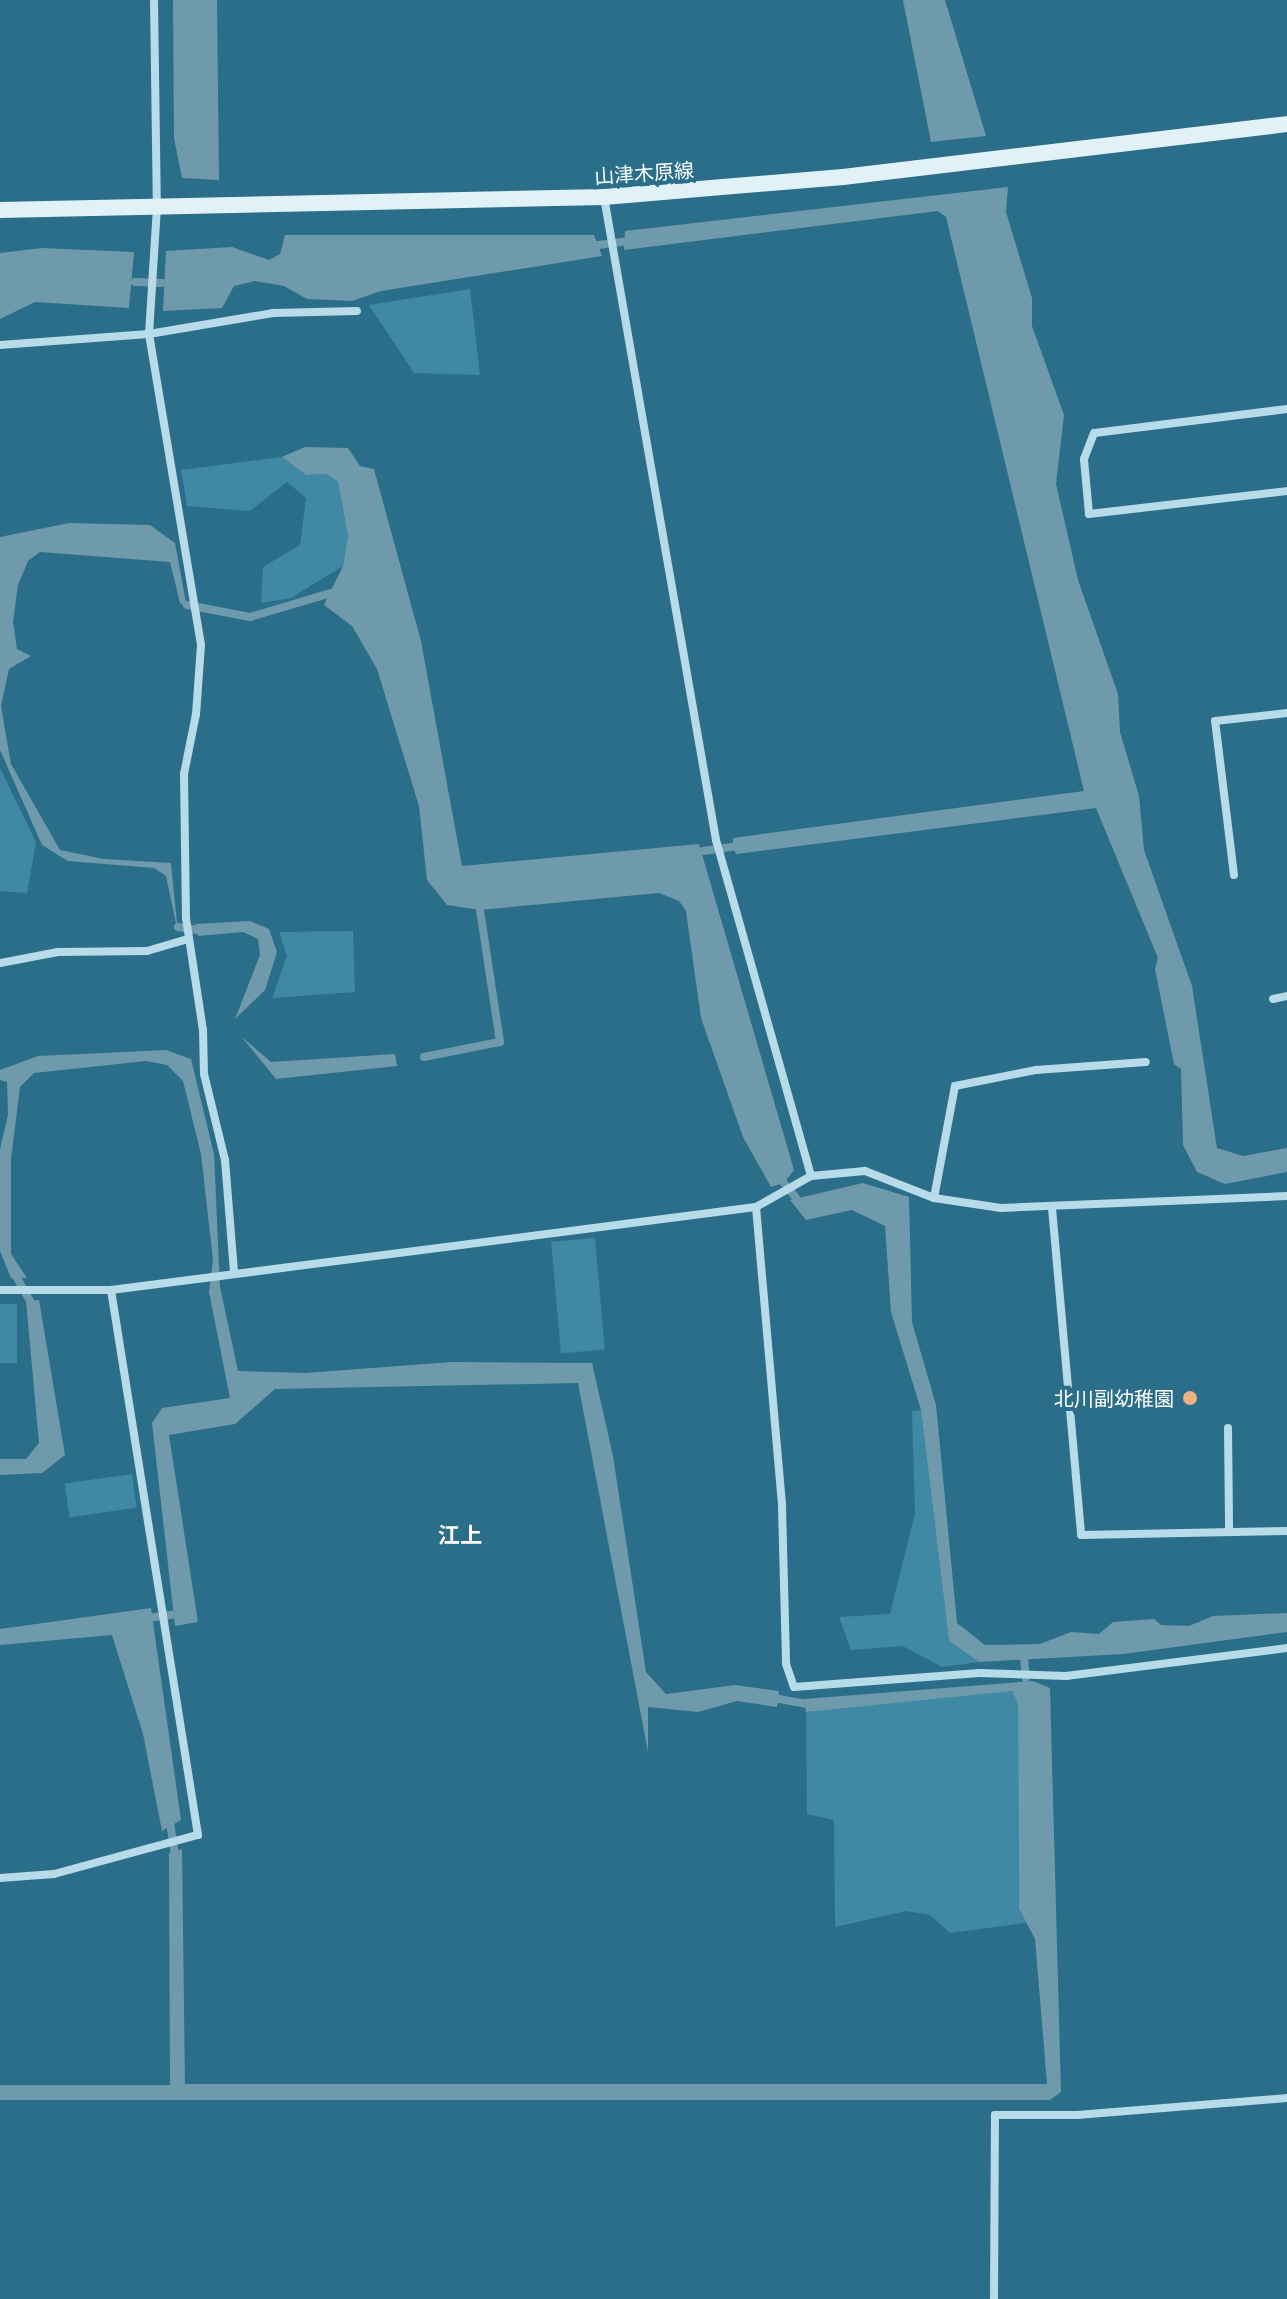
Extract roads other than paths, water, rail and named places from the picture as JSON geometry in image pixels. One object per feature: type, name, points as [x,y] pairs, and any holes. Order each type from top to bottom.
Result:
[{"type":"street","points":[[154,0],[157,207],[149,334],[201,645],[196,714],[184,774],[186,918],[203,1030],[204,1074],[225,1160],[234,1272]]},
{"type":"street","name":"山津木原線","points":[[0,210],[604,197],[843,177],[1287,124]]},
{"type":"street","points":[[604,197],[716,840],[811,1176]]},
{"type":"street","points":[[0,345],[149,334],[273,313],[357,311]]},
{"type":"street","points":[[1287,409],[1094,433],[1084,459],[1089,514],[1287,491]]},
{"type":"street","points":[[1234,875],[1215,721],[1287,713]]},
{"type":"street","points":[[0,963],[58,952],[147,951],[188,939]]},
{"type":"street","points":[[1273,999],[1287,996]]},
{"type":"street","points":[[934,1198],[955,1086],[1036,1070],[1146,1062]]},
{"type":"street","points":[[0,1290],[111,1290],[756,1207],[778,1198],[811,1176],[865,1171],[934,1198],[1052,1208],[1287,1196]]},
{"type":"street","points":[[756,1207],[782,1507],[786,1664],[794,1687],[1019,1672],[1066,1676],[1145,1669],[1287,1648]]},
{"type":"street","points":[[1052,1208],[1081,1535],[1287,1531]]},
{"type":"street","points":[[0,1878],[54,1874],[198,1835],[111,1290]]},
{"type":"street","points":[[1228,1428],[1229,1531]]},
{"type":"street","points":[[994,2299],[995,2115],[1077,2115],[1287,2098]]},
{"type":"waterway","points":[[598,245],[624,242]]},
{"type":"waterway","points":[[135,282],[162,283]]},
{"type":"waterway","points":[[187,605],[250,617],[331,593]]},
{"type":"waterway","points":[[703,851],[733,847]]},
{"type":"waterway","points":[[424,1057],[500,1042],[480,910]]},
{"type":"waterway","points":[[178,927],[196,930]]},
{"type":"waterway","points":[[784,1183],[796,1198]]},
{"type":"waterway","points":[[13,1271],[34,1308]]},
{"type":"waterway","points":[[140,1619],[185,1613]]},
{"type":"waterway","points":[[1024,1657],[1026,1678]]},
{"type":"waterway","points":[[768,1697],[813,1705]]},
{"type":"waterway","points":[[169,1816],[176,1862]]},
{"type":"place","name":"北川副幼稚園","points":[[1190,1398]]},
{"type":"district","name":"江上","points":[[460,1535]]}]
